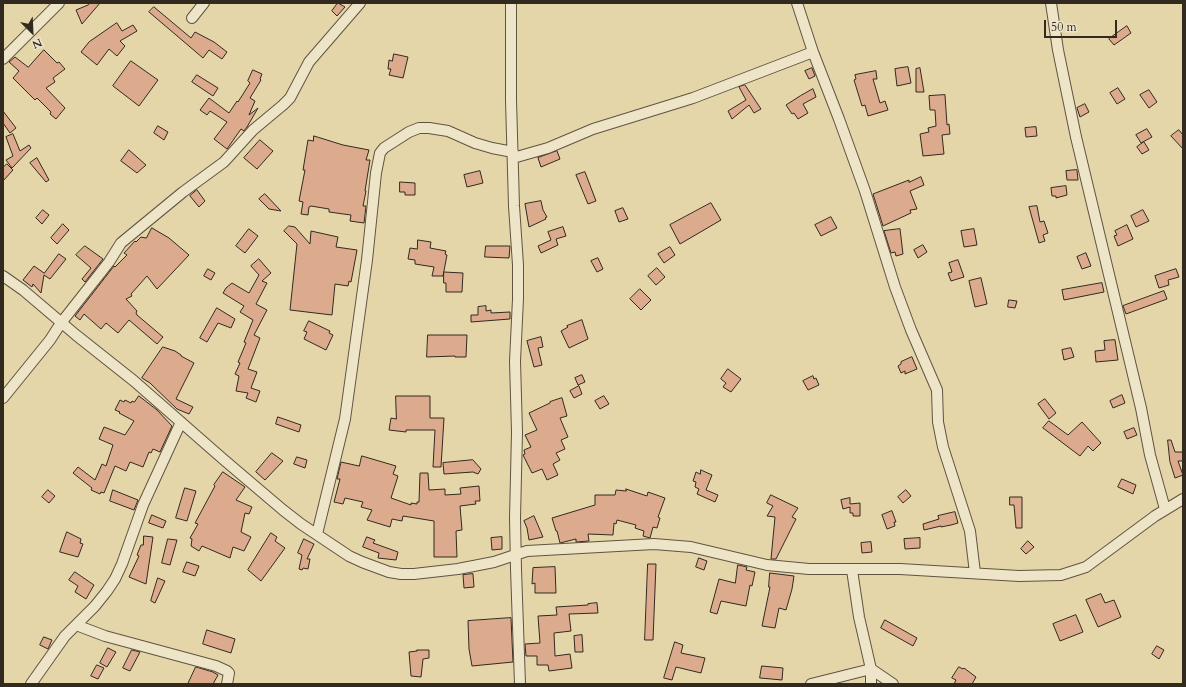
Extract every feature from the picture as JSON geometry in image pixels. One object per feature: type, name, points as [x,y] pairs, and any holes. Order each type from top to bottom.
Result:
[{"type":"street","points":[[3,59],[59,3]]},
{"type":"street","points":[[192,18],[204,3]]},
{"type":"street","points":[[3,398],[42,350],[109,262],[121,243],[183,192],[224,162],[253,130],[290,98],[309,62],[360,3]]},
{"type":"street","points":[[511,3],[513,155],[518,265],[515,361],[517,432],[516,555],[520,684]]},
{"type":"street","points":[[797,3],[813,52],[865,191],[897,294],[936,390],[938,422],[943,447],[970,531],[975,573]]},
{"type":"street","points":[[1051,3],[1060,58],[1076,137],[1141,408],[1150,455],[1165,509]]},
{"type":"street","points":[[317,534],[345,419],[367,260],[376,173],[380,153],[384,148],[408,132],[419,128],[429,128],[448,131],[475,143],[513,155],[548,148],[593,129],[693,98],[813,52]]},
{"type":"street","points":[[3,276],[23,290],[134,381],[283,510],[349,556],[389,572],[401,574],[431,573],[458,569],[494,562],[527,551],[654,544],[691,547],[751,562],[809,570],[900,569],[1019,576],[1061,575],[1075,572],[1086,567],[1155,516],[1183,499]]},
{"type":"street","points":[[31,684],[56,647],[95,606],[115,579],[122,564],[143,504],[181,422]]},
{"type":"street","points":[[852,570],[859,617],[871,669],[871,684]]},
{"type":"street","points":[[76,626],[105,636],[216,666],[229,673],[227,684]]},
{"type":"street","points":[[811,684],[871,669],[893,684]]},
{"type":"building","points":[[90,3],[100,3],[82,24],[76,10]]},
{"type":"building","points":[[338,3],[345,7],[337,16],[332,11]]},
{"type":"building","points":[[154,7],[191,38],[195,32],[214,42],[227,52],[222,59],[209,50],[203,58],[149,12]]},
{"type":"building","points":[[117,23],[122,31],[133,25],[137,31],[120,41],[125,46],[117,56],[109,49],[97,65],[81,52],[89,42]]},
{"type":"building","points":[[1127,26],[1131,33],[1114,45],[1109,39]]},
{"type":"building","points":[[44,50],[65,69],[53,78],[55,82],[46,88],[65,108],[56,119],[37,98],[35,100],[13,78],[19,71],[9,62],[15,57],[28,67]]},
{"type":"building","points":[[394,54],[408,57],[403,78],[389,75],[391,69],[388,69],[389,60],[392,61]]},
{"type":"building","points":[[131,61],[158,80],[139,106],[113,86]]},
{"type":"building","points":[[908,67],[911,83],[897,86],[895,69]]},
{"type":"building","points":[[812,68],[815,76],[809,79],[805,71]]},
{"type":"building","points":[[920,68],[924,92],[916,92],[916,69]]},
{"type":"building","points":[[253,70],[262,74],[261,80],[250,98],[255,101],[249,115],[258,108],[244,131],[241,129],[227,149],[214,139],[227,122],[210,111],[207,115],[200,110],[209,98],[229,113],[250,83],[248,81]]},
{"type":"building","points":[[876,71],[877,79],[873,79],[880,103],[885,101],[888,110],[868,116],[865,105],[862,106],[854,80],[856,79],[855,75]]},
{"type":"building","points":[[197,75],[218,88],[213,96],[192,82]]},
{"type":"building","points":[[745,85],[761,109],[754,113],[749,105],[732,119],[728,111],[746,100],[739,87]]},
{"type":"building","points":[[1118,88],[1125,99],[1117,104],[1110,93]]},
{"type":"building","points":[[813,89],[816,97],[803,104],[808,113],[798,119],[794,113],[792,114],[786,105]]},
{"type":"building","points":[[1149,90],[1157,102],[1149,108],[1140,95]]},
{"type":"building","points":[[945,95],[947,125],[949,124],[950,134],[942,135],[944,154],[923,156],[920,134],[929,132],[928,128],[936,126],[935,110],[930,110],[929,96]]},
{"type":"building","points":[[1085,104],[1089,112],[1080,117],[1077,108]]},
{"type":"building","points":[[3,111],[16,128],[10,133],[3,123]]},
{"type":"building","points":[[158,126],[168,132],[164,140],[154,133]]},
{"type":"building","points":[[1036,127],[1037,136],[1026,137],[1025,128]]},
{"type":"building","points":[[1147,129],[1152,137],[1141,143],[1136,135]]},
{"type":"building","points":[[1179,130],[1183,135],[1183,149],[1171,136]]},
{"type":"building","points":[[13,134],[20,151],[29,145],[31,148],[12,168],[6,160],[13,156],[6,137]]},
{"type":"building","points":[[314,136],[343,145],[369,150],[366,160],[370,160],[363,206],[366,206],[364,223],[350,221],[351,215],[329,212],[329,209],[311,206],[309,207],[308,215],[301,214],[303,202],[299,201],[305,170],[303,170],[308,140],[313,141]]},
{"type":"building","points":[[260,140],[273,151],[257,169],[244,158]]},
{"type":"building","points":[[1144,142],[1149,150],[1142,154],[1137,147]]},
{"type":"building","points":[[129,150],[146,165],[137,173],[121,161]]},
{"type":"building","points":[[557,151],[560,159],[541,167],[538,158]]},
{"type":"building","points":[[37,158],[49,180],[46,182],[30,163]]},
{"type":"building","points":[[7,164],[13,170],[3,181],[3,168]]},
{"type":"building","points":[[1077,170],[1078,180],[1067,180],[1066,171]]},
{"type":"building","points":[[480,171],[483,183],[467,187],[464,175]]},
{"type":"building","points":[[585,172],[596,201],[588,204],[576,175]]},
{"type":"building","points":[[921,177],[924,185],[910,191],[917,209],[910,210],[911,213],[883,226],[873,194]]},
{"type":"building","points":[[400,182],[415,183],[415,195],[405,195],[405,192],[400,192]]},
{"type":"building","points":[[1066,186],[1067,195],[1056,198],[1056,196],[1052,196],[1051,188]]},
{"type":"building","points":[[197,190],[205,201],[199,207],[190,196]]},
{"type":"building","points":[[265,194],[281,211],[269,209],[259,199]]},
{"type":"building","points":[[541,201],[543,210],[547,217],[545,218],[546,219],[529,227],[525,204]]},
{"type":"building","points":[[711,203],[721,220],[680,244],[670,225]]},
{"type":"building","points":[[1037,206],[1040,222],[1044,221],[1048,233],[1043,235],[1045,241],[1039,243],[1029,207]]},
{"type":"building","points":[[623,208],[628,219],[619,222],[615,211]]},
{"type":"building","points":[[43,210],[49,215],[42,224],[36,218]]},
{"type":"building","points":[[1143,210],[1149,221],[1136,227],[1131,216]]},
{"type":"building","points":[[831,217],[837,228],[821,236],[815,225]]},
{"type":"building","points":[[63,224],[69,230],[57,244],[51,238]]},
{"type":"building","points":[[1127,225],[1133,239],[1118,246],[1114,236],[1117,235],[1115,231]]},
{"type":"building","points":[[289,226],[295,227],[310,244],[311,231],[338,237],[336,247],[357,250],[351,282],[349,281],[348,286],[335,284],[332,315],[290,310],[297,244],[284,231]]},
{"type":"building","points":[[563,227],[566,236],[556,239],[558,245],[541,253],[538,246],[551,240],[548,232]]},
{"type":"building","points":[[152,228],[169,238],[189,255],[157,289],[147,276],[131,294],[132,296],[126,299],[137,311],[137,315],[163,337],[157,344],[129,320],[118,333],[106,323],[101,329],[84,314],[80,320],[75,316],[114,266],[115,267],[127,255],[124,253],[135,241],[136,242],[141,237],[146,238]]},
{"type":"building","points":[[249,229],[258,236],[245,253],[236,246]]},
{"type":"building","points":[[900,229],[903,254],[896,256],[895,252],[891,253],[884,231]]},
{"type":"building","points":[[974,229],[977,245],[964,247],[961,231]]},
{"type":"building","points":[[418,240],[431,242],[430,248],[446,251],[445,254],[447,255],[443,276],[432,276],[434,267],[415,264],[415,260],[408,259],[410,248],[417,249]]},
{"type":"building","points":[[923,245],[927,252],[918,258],[914,250]]},
{"type":"building","points":[[85,246],[103,259],[85,282],[82,279],[91,268],[76,255]]},
{"type":"building","points":[[486,246],[510,246],[509,258],[485,257]]},
{"type":"building","points":[[670,247],[675,255],[664,263],[658,254]]},
{"type":"building","points":[[1086,253],[1091,266],[1082,269],[1077,257]]},
{"type":"building","points":[[59,254],[66,259],[50,279],[44,275],[41,293],[33,284],[32,287],[23,280],[34,266],[44,273]]},
{"type":"building","points":[[598,258],[603,269],[597,272],[591,261]]},
{"type":"building","points":[[259,259],[271,273],[262,281],[267,283],[256,304],[267,310],[254,335],[260,338],[248,369],[257,372],[251,388],[260,391],[256,402],[246,398],[248,393],[236,391],[239,376],[235,374],[246,343],[244,342],[253,320],[240,312],[244,306],[223,293],[232,283],[249,293],[259,275],[251,266]]},
{"type":"building","points":[[958,260],[964,277],[951,281],[948,273],[952,272],[949,263]]},
{"type":"building","points":[[657,268],[665,277],[656,285],[648,276]]},
{"type":"building","points":[[208,269],[215,273],[211,280],[204,276]]},
{"type":"building","points":[[1176,269],[1179,277],[1168,280],[1169,285],[1159,288],[1155,276]]},
{"type":"building","points":[[444,272],[463,273],[462,292],[446,292]]},
{"type":"building","points":[[981,278],[987,304],[975,307],[969,281]]},
{"type":"building","points":[[1102,283],[1104,292],[1064,300],[1062,290]]},
{"type":"building","points":[[640,289],[651,300],[641,310],[630,299]]},
{"type":"building","points":[[1164,291],[1167,299],[1126,314],[1123,306]]},
{"type":"building","points":[[1009,300],[1017,301],[1015,308],[1008,307]]},
{"type":"building","points":[[486,306],[486,311],[491,310],[491,313],[510,312],[510,319],[471,322],[471,315],[478,315],[478,307]]},
{"type":"building","points":[[217,308],[235,319],[231,328],[218,323],[207,342],[200,338]]},
{"type":"building","points":[[582,320],[588,339],[569,348],[561,331],[568,327],[567,326]]},
{"type":"building","points":[[309,321],[330,331],[329,333],[333,335],[326,350],[304,339],[307,332],[304,331]]},
{"type":"building","points":[[428,335],[467,335],[466,357],[427,357]]},
{"type":"building","points":[[541,337],[543,347],[538,348],[542,365],[534,367],[527,341]]},
{"type":"building","points":[[1115,340],[1118,360],[1096,362],[1095,351],[1105,350],[1104,341]]},
{"type":"building","points":[[163,347],[175,351],[194,363],[176,399],[193,407],[189,414],[177,409],[150,383],[142,378]]},
{"type":"building","points":[[1071,348],[1074,357],[1064,360],[1062,350]]},
{"type":"building","points":[[912,357],[917,369],[905,374],[905,371],[901,373],[898,366],[901,362]]},
{"type":"building","points":[[728,369],[741,379],[731,392],[723,387],[726,383],[721,379]]},
{"type":"building","points":[[582,375],[585,382],[578,385],[575,378]]},
{"type":"building","points":[[813,376],[814,379],[816,378],[819,385],[808,390],[803,381]]},
{"type":"building","points":[[579,386],[582,394],[574,398],[570,391]]},
{"type":"building","points":[[1122,395],[1125,403],[1113,408],[1110,401]]},
{"type":"building","points":[[139,396],[157,410],[172,426],[160,452],[153,449],[151,453],[149,452],[143,467],[130,462],[126,471],[115,466],[104,493],[101,492],[100,494],[91,490],[92,488],[73,473],[78,467],[95,480],[102,464],[106,466],[113,445],[99,439],[104,427],[125,435],[134,421],[115,410],[120,400],[124,402],[125,400],[131,403],[132,401],[134,402]]},
{"type":"building","points":[[396,396],[430,396],[430,418],[444,418],[441,467],[433,467],[435,430],[406,430],[406,432],[389,430],[391,418],[396,419]]},
{"type":"building","points":[[604,396],[609,404],[600,409],[595,401]]},
{"type":"building","points":[[562,398],[567,416],[560,418],[568,437],[561,440],[565,449],[556,453],[560,460],[553,464],[558,475],[547,480],[542,469],[532,473],[523,455],[525,454],[524,450],[531,447],[525,435],[537,430],[529,413],[550,402]]},
{"type":"building","points":[[1045,399],[1056,413],[1049,419],[1038,404]]},
{"type":"building","points":[[278,417],[301,425],[299,432],[276,424]]},
{"type":"building","points":[[1049,421],[1068,435],[1082,422],[1101,443],[1093,451],[1088,446],[1080,456],[1043,428]]},
{"type":"building","points":[[1134,428],[1137,435],[1127,439],[1124,432]]},
{"type":"building","points":[[1168,440],[1171,440],[1175,452],[1183,452],[1183,461],[1178,461],[1183,475],[1175,478],[1170,462]]},
{"type":"building","points":[[272,453],[283,461],[265,480],[256,472]]},
{"type":"building","points":[[362,456],[396,466],[393,474],[398,476],[391,498],[411,505],[411,503],[417,504],[417,502],[419,502],[420,473],[428,473],[429,490],[445,489],[445,495],[461,494],[460,488],[479,486],[480,501],[475,501],[476,504],[460,506],[462,530],[456,531],[457,557],[434,557],[434,521],[403,516],[402,521],[392,519],[390,527],[367,520],[372,510],[361,507],[363,502],[345,498],[343,504],[334,502],[340,479],[337,479],[341,462],[359,466]]},
{"type":"building","points":[[297,457],[307,460],[305,468],[294,464]]},
{"type":"building","points":[[473,460],[481,469],[478,474],[473,472],[444,474],[443,463]]},
{"type":"building","points":[[701,470],[712,475],[706,490],[718,495],[715,502],[697,494],[699,489],[695,487],[696,482],[693,481],[696,472],[700,474]]},
{"type":"building","points":[[223,472],[245,487],[236,500],[252,507],[249,514],[245,513],[241,532],[251,537],[244,551],[233,547],[230,558],[202,546],[199,551],[191,546],[192,539],[190,538],[198,524],[195,523],[215,486],[214,485]]},
{"type":"building","points":[[1122,479],[1136,485],[1133,494],[1118,487]]},
{"type":"building","points":[[185,488],[196,491],[187,521],[176,518]]},
{"type":"building","points":[[626,489],[647,496],[648,492],[665,498],[658,517],[660,518],[657,528],[653,527],[650,538],[643,536],[644,531],[635,528],[636,525],[617,520],[616,524],[614,523],[613,535],[588,534],[589,541],[576,542],[576,539],[560,543],[552,518],[595,505],[595,495],[615,495],[616,490],[626,491]]},
{"type":"building","points":[[48,490],[55,496],[49,503],[42,497]]},
{"type":"building","points":[[113,490],[138,500],[134,510],[110,501]]},
{"type":"building","points":[[906,490],[911,496],[903,503],[898,497]]},
{"type":"building","points":[[771,495],[798,508],[792,517],[796,519],[776,559],[771,559],[775,517],[767,516],[773,506],[767,503]]},
{"type":"building","points":[[1010,497],[1022,497],[1022,528],[1016,528],[1014,505],[1010,505]]},
{"type":"building","points":[[850,498],[850,504],[860,503],[860,516],[853,516],[853,513],[850,513],[850,507],[843,509],[841,500]]},
{"type":"building","points":[[892,511],[896,522],[894,522],[895,526],[887,529],[882,515]]},
{"type":"building","points":[[955,512],[958,523],[924,530],[923,524],[939,519],[938,516]]},
{"type":"building","points":[[152,515],[166,521],[163,528],[149,523]]},
{"type":"building","points":[[534,516],[543,537],[529,540],[524,521]]},
{"type":"building","points":[[67,532],[81,539],[80,543],[83,544],[78,557],[60,552]]},
{"type":"building","points":[[271,533],[277,537],[275,541],[285,548],[261,581],[248,570]]},
{"type":"building","points":[[144,536],[153,537],[146,584],[129,577],[139,556],[137,555],[141,545],[143,545]]},
{"type":"building","points":[[367,537],[375,540],[373,543],[398,552],[396,560],[378,558],[379,553],[363,547]]},
{"type":"building","points":[[502,537],[502,549],[492,550],[491,538]]},
{"type":"building","points":[[920,538],[920,548],[905,549],[904,539]]},
{"type":"building","points":[[168,539],[177,540],[170,565],[162,563]]},
{"type":"building","points":[[304,539],[314,544],[307,559],[310,559],[308,569],[303,568],[302,570],[299,569],[302,555],[298,553]]},
{"type":"building","points":[[1028,541],[1034,547],[1026,554],[1021,549]]},
{"type":"building","points":[[871,542],[872,552],[862,553],[861,543]]},
{"type":"building","points":[[699,558],[707,561],[704,570],[696,567]]},
{"type":"building","points":[[187,562],[199,566],[195,576],[183,572]]},
{"type":"building","points":[[648,564],[656,564],[653,640],[645,640]]},
{"type":"building","points":[[738,565],[747,567],[746,570],[755,572],[752,586],[750,585],[746,606],[721,601],[717,614],[710,612],[719,579],[735,583]]},
{"type":"building","points":[[555,567],[556,593],[535,593],[535,583],[532,584],[533,568]]},
{"type":"building","points":[[75,572],[94,585],[86,599],[75,592],[78,586],[69,580]]},
{"type":"building","points":[[770,573],[794,576],[786,610],[779,608],[775,628],[762,626],[770,587]]},
{"type":"building","points":[[473,574],[474,587],[464,588],[463,575]]},
{"type":"building","points":[[158,578],[165,581],[155,603],[151,601]]},
{"type":"building","points":[[1101,594],[1105,603],[1114,600],[1121,617],[1098,627],[1086,600]]},
{"type":"building","points":[[597,603],[598,613],[569,614],[571,631],[554,633],[555,656],[570,654],[572,668],[549,671],[548,665],[537,665],[537,656],[526,656],[525,644],[540,643],[538,616],[557,615],[556,607]]},
{"type":"building","points":[[1076,615],[1083,632],[1060,641],[1053,624]]},
{"type":"building","points":[[511,618],[513,662],[472,666],[469,649],[468,621]]},
{"type":"building","points":[[885,620],[917,638],[913,646],[881,628]]},
{"type":"building","points":[[207,630],[235,639],[231,653],[203,644]]},
{"type":"building","points":[[582,635],[583,652],[575,652],[574,636]]},
{"type":"building","points":[[44,637],[52,640],[48,649],[40,645]]},
{"type":"building","points":[[675,642],[683,645],[681,653],[705,658],[701,673],[676,667],[672,680],[664,678]]},
{"type":"building","points":[[1157,646],[1164,650],[1159,659],[1152,654]]},
{"type":"building","points":[[108,648],[116,652],[107,667],[100,663]]},
{"type":"building","points":[[132,650],[140,652],[130,671],[123,668]]},
{"type":"building","points":[[429,650],[429,658],[423,659],[421,677],[411,676],[409,652]]},
{"type":"building","points":[[97,665],[104,668],[98,679],[91,676]]},
{"type":"building","points":[[762,666],[783,668],[782,680],[760,678]]},
{"type":"building","points":[[196,667],[218,675],[213,684],[188,684]]},
{"type":"building","points":[[959,667],[964,668],[976,677],[972,684],[954,684],[956,680],[952,678]]}]
